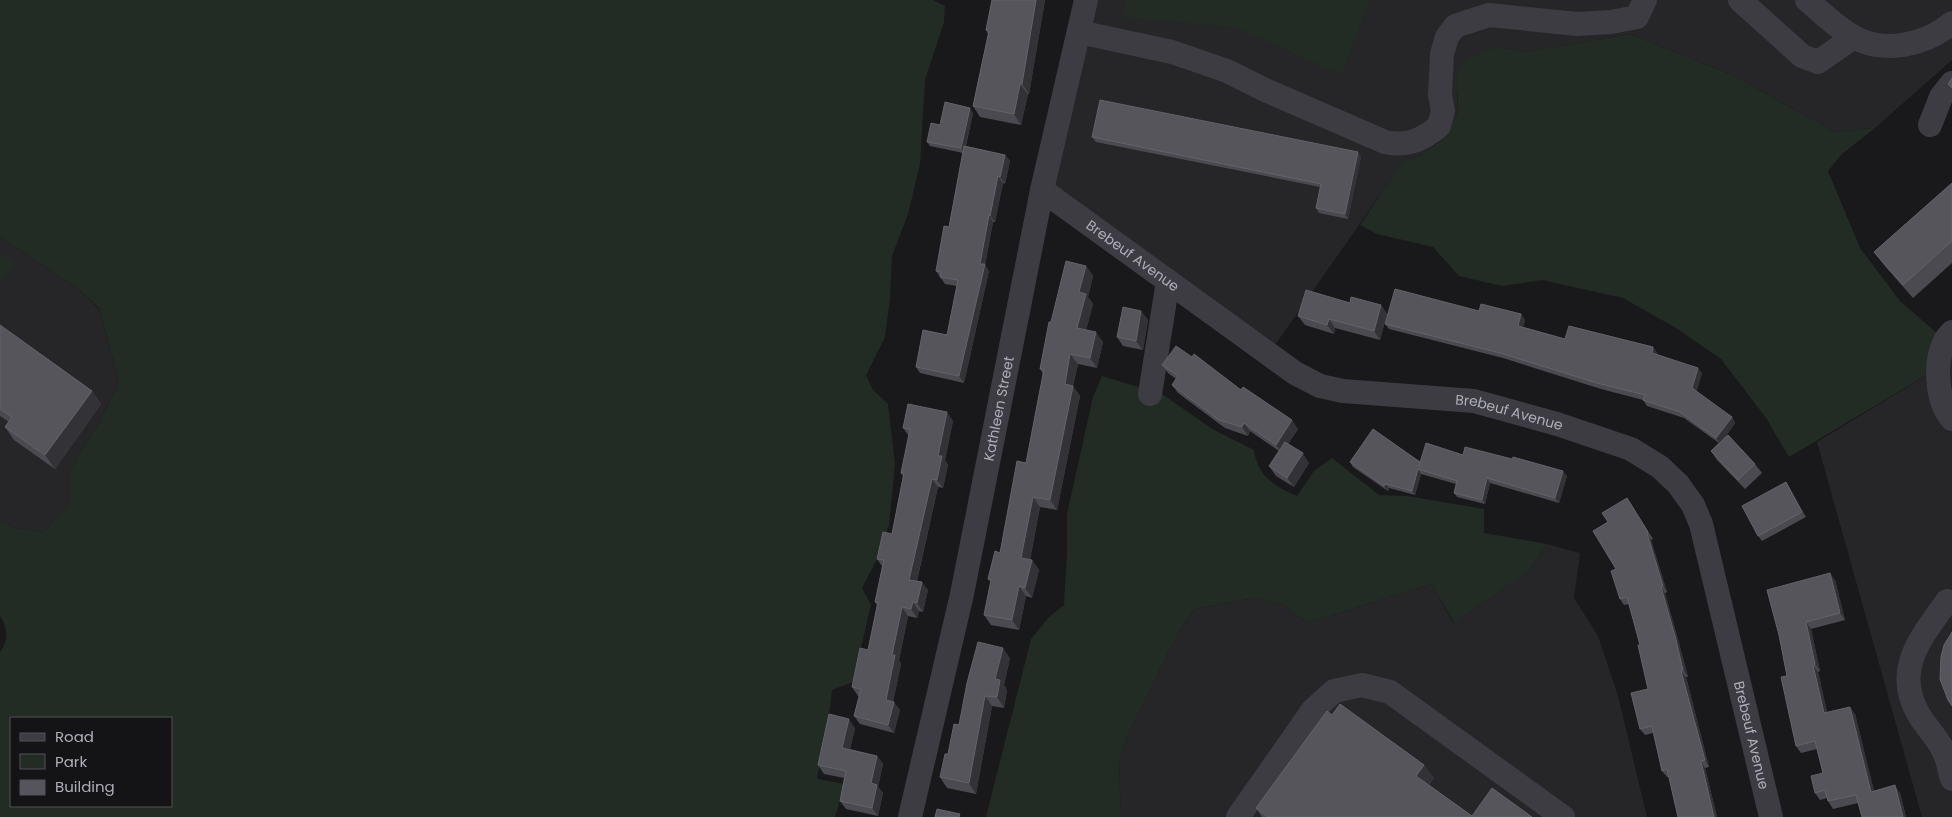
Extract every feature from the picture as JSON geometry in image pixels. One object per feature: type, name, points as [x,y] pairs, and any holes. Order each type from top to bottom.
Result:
[{"type":"street","name":"Kathleen Street","points":[[910,817],[962,594],[1042,190],[1086,0]]},
{"type":"street","points":[[1079,32],[1172,52],[1227,71],[1299,105],[1385,142],[1398,145],[1419,139],[1439,126],[1443,112],[1440,95],[1442,54],[1447,37],[1456,26],[1489,15],[1577,24],[1610,22],[1637,17],[1645,4],[1645,0]]},
{"type":"street","points":[[1740,0],[1802,56],[1818,62],[1854,37]]},
{"type":"street","points":[[1807,0],[1854,37],[1878,46],[1913,44],[1952,22]]},
{"type":"street","points":[[1930,125],[1941,97],[1952,83]]},
{"type":"street","name":"Brebeuf Avenue","points":[[1042,190],[1296,373],[1320,386],[1343,391],[1474,401],[1557,424],[1631,449],[1660,467],[1678,484],[1693,505],[1701,524],[1771,817]]},
{"type":"street","points":[[1150,394],[1168,281]]},
{"type":"street","points":[[1952,332],[1944,341],[1938,368],[1939,392],[1948,415],[1952,419]]},
{"type":"street","points":[[1947,601],[1922,636],[1912,654],[1908,674],[1911,697],[1919,714],[1944,750],[1952,779]]},
{"type":"street","points":[[1238,817],[1313,710],[1334,691],[1362,685],[1390,692],[1563,817]]},
{"type":"shaded area","points":[[1088,0],[1952,0],[1952,60],[1875,128],[1835,132],[1734,76],[1630,34],[1524,52],[1501,47],[1457,92],[1458,114],[1442,139],[1421,156],[1403,162],[1268,355],[1043,192]]},
{"type":"shaded area","points":[[0,237],[76,287],[99,309],[119,382],[100,421],[71,468],[72,502],[44,532],[15,528],[0,522]]},
{"type":"shaded area","points":[[1952,334],[1952,817],[1922,817],[1817,442],[1940,367]]},
{"type":"shaded area","points":[[1547,544],[1580,553],[1574,598],[1598,636],[1618,696],[1647,817],[1121,817],[1119,762],[1128,734],[1178,633],[1194,609],[1254,598],[1284,605],[1308,623],[1431,584],[1453,622],[1528,572]]},
{"type":"green space","points":[[0,0],[933,0],[945,6],[944,22],[925,80],[920,164],[908,214],[892,256],[890,298],[885,337],[866,375],[873,390],[888,404],[895,464],[889,525],[878,557],[862,588],[871,605],[853,682],[832,690],[817,779],[845,784],[835,817],[0,817],[0,652],[5,643],[6,629],[0,616],[0,522],[15,528],[44,532],[71,502],[71,468],[100,421],[119,382],[99,308],[76,287],[0,237]]},
{"type":"green space","points":[[1126,0],[1370,0],[1342,75],[1237,28],[1123,17]]},
{"type":"green space","points":[[1630,34],[1734,76],[1835,132],[1875,128],[1842,154],[1828,171],[1860,248],[1900,301],[1946,341],[1940,367],[1789,457],[1766,418],[1721,359],[1676,328],[1623,298],[1542,280],[1502,286],[1459,276],[1433,247],[1377,234],[1360,225],[1403,161],[1421,156],[1442,139],[1458,114],[1457,71],[1466,61],[1481,52],[1501,47],[1524,52]]},
{"type":"green space","points":[[0,252],[16,263],[0,285]]},
{"type":"green space","points":[[1102,376],[1162,394],[1214,430],[1254,450],[1259,466],[1268,479],[1297,496],[1314,471],[1332,458],[1379,495],[1407,496],[1484,509],[1484,533],[1547,544],[1528,572],[1454,622],[1431,584],[1308,623],[1284,605],[1254,598],[1194,609],[1178,633],[1128,734],[1119,762],[1121,817],[986,817],[1031,639],[1049,617],[1064,605],[1067,514],[1093,397]]},
{"type":"building","points":[[992,0],[1036,0],[1022,84],[1020,84],[1014,114],[973,106],[989,31],[986,30]]},
{"type":"building","points":[[1952,78],[1952,88],[1948,84]]},
{"type":"building","points":[[1100,100],[1358,152],[1345,214],[1316,208],[1321,184],[1092,137]]},
{"type":"building","points":[[945,102],[970,108],[961,148],[927,142],[931,123],[940,125]]},
{"type":"building","points":[[964,146],[1005,155],[989,215],[980,264],[985,264],[959,376],[916,367],[923,330],[947,335],[958,280],[940,277],[941,272],[936,271],[944,226],[949,227]]},
{"type":"building","points":[[1952,183],[1952,241],[1903,285],[1874,252]]},
{"type":"building","points":[[1066,261],[1086,266],[1079,292],[1086,294],[1077,328],[1096,332],[1090,358],[1070,354],[1065,384],[1073,386],[1050,500],[1033,497],[1021,558],[1032,560],[1025,588],[1019,586],[1012,620],[984,615],[991,580],[988,579],[995,551],[1000,553],[1017,461],[1026,463],[1044,369],[1040,369],[1049,322],[1051,322]]},
{"type":"building","points":[[1395,289],[1479,311],[1481,304],[1521,314],[1518,326],[1565,339],[1569,326],[1653,347],[1652,353],[1698,368],[1692,388],[1732,417],[1716,438],[1680,412],[1643,400],[1645,395],[1597,383],[1500,353],[1385,324]]},
{"type":"building","points":[[1306,290],[1350,303],[1351,297],[1381,305],[1374,331],[1329,319],[1327,325],[1298,316]]},
{"type":"building","points":[[1123,307],[1141,311],[1136,341],[1117,337]]},
{"type":"building","points":[[0,325],[92,391],[45,455],[5,427],[12,417],[0,409]]},
{"type":"building","points":[[1176,346],[1192,357],[1194,354],[1241,390],[1243,387],[1292,420],[1276,445],[1244,423],[1242,427],[1219,420],[1172,385],[1178,376],[1162,365]]},
{"type":"building","points":[[908,404],[947,412],[938,456],[942,456],[937,480],[932,479],[909,580],[922,582],[917,603],[913,602],[911,609],[902,607],[892,655],[895,655],[886,700],[894,702],[888,725],[854,716],[861,689],[852,687],[860,648],[868,650],[878,602],[875,602],[884,560],[877,559],[883,532],[892,534],[904,473],[901,473],[910,429],[903,428]]},
{"type":"building","points":[[1373,429],[1420,462],[1419,466],[1426,443],[1463,455],[1465,447],[1512,459],[1513,457],[1563,471],[1555,498],[1487,478],[1482,500],[1454,493],[1457,481],[1418,469],[1412,491],[1386,484],[1384,486],[1350,462]]},
{"type":"building","points":[[1728,435],[1755,464],[1738,480],[1711,451]]},
{"type":"building","points":[[1285,442],[1303,453],[1287,478],[1269,466]]},
{"type":"building","points":[[1786,482],[1802,512],[1758,536],[1742,506]]},
{"type":"building","points":[[1627,498],[1648,532],[1663,586],[1661,587],[1683,670],[1681,671],[1705,760],[1701,761],[1714,817],[1678,817],[1667,769],[1662,771],[1652,726],[1640,729],[1631,693],[1648,689],[1638,645],[1640,645],[1627,597],[1620,599],[1611,571],[1616,569],[1593,531],[1608,522],[1602,513]]},
{"type":"building","points":[[1830,573],[1840,613],[1806,622],[1824,713],[1850,707],[1871,792],[1895,785],[1903,817],[1862,817],[1856,795],[1828,801],[1825,790],[1815,793],[1811,776],[1823,773],[1815,741],[1796,746],[1781,677],[1787,676],[1767,590]]},
{"type":"building","points":[[1952,632],[1952,706],[1940,679],[1941,657],[1944,645]]},
{"type":"building","points":[[978,642],[1003,648],[995,679],[1000,680],[997,697],[985,696],[969,783],[940,777],[945,754],[948,754],[954,724],[959,725],[967,683]]},
{"type":"building","points":[[1340,704],[1424,765],[1416,776],[1472,816],[1492,788],[1532,817],[1268,817],[1256,808],[1327,711],[1332,715]]},
{"type":"building","points":[[829,714],[849,719],[842,748],[877,756],[871,783],[877,785],[872,808],[840,801],[846,771],[818,765]]},
{"type":"building","points":[[937,809],[960,814],[959,817],[935,817]]}]
